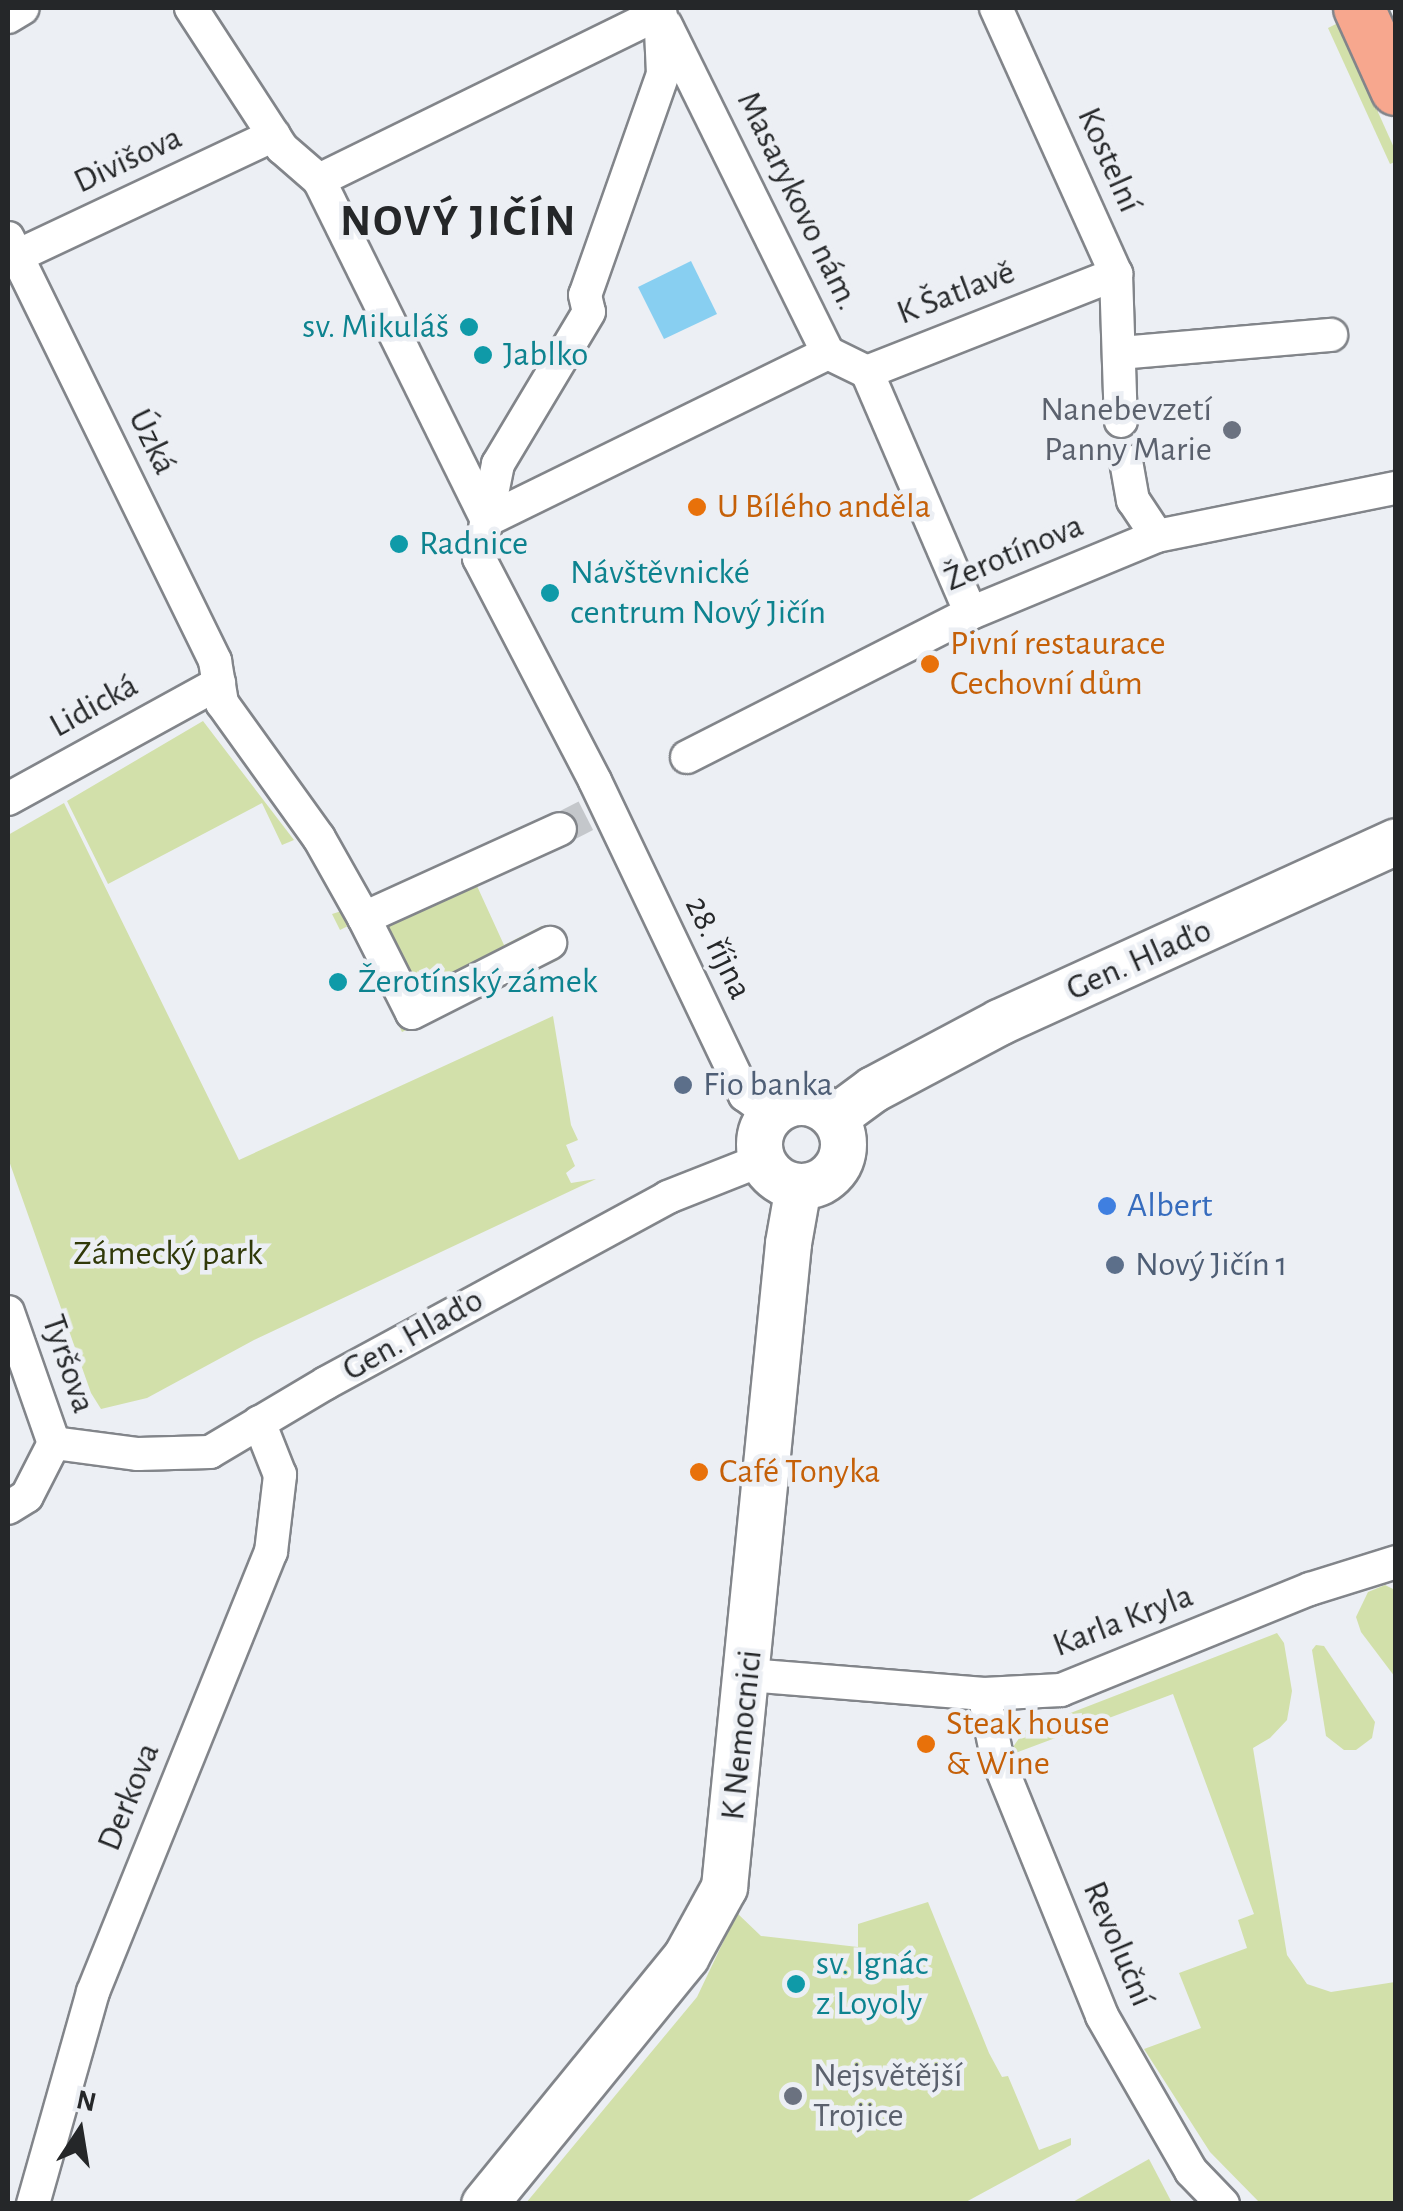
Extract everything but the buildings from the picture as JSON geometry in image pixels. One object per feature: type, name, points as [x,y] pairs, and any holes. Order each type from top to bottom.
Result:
[{"type":"main road","points":[[1359,8],[1396,90]]},
{"type":"street","points":[[8,17],[23,8]]},
{"type":"street","points":[[191,8],[282,148],[319,180],[487,520]]},
{"type":"street","name":"Kostelní","points":[[996,8],[1116,274],[1122,421]]},
{"type":"street","points":[[319,180],[660,10]]},
{"type":"street","name":"Masarykovo nám.","points":[[487,520],[828,352],[660,10]]},
{"type":"street","name":"28. října","points":[[660,10],[663,74],[586,295],[589,312],[498,464],[479,558],[584,817],[745,1095],[770,1114]]},
{"type":"street","name":"Divišova","points":[[12,247],[274,135]]},
{"type":"street","name":"Úzká","points":[[12,247],[216,661],[219,683]]},
{"type":"street","name":"K Šatlavě","points":[[867,372],[1116,274]]},
{"type":"street","points":[[1120,353],[1332,335]]},
{"type":"street","points":[[828,352],[867,372],[971,613]]},
{"type":"street","points":[[1126,461],[1133,500],[1158,536]]},
{"type":"street","name":"Žerotínova","points":[[687,757],[971,613],[1158,536],[1396,488]]},
{"type":"street","points":[[219,683],[222,703],[319,838],[412,1012],[550,944]]},
{"type":"street","name":"Lidická","points":[[8,799],[219,683]]},
{"type":"street","points":[[364,918],[584,817]]},
{"type":"street","name":"Gen. Hlaďo","points":[[835,1117],[873,1089],[999,1022],[1396,841]]},
{"type":"street","points":[[804,1101],[835,1117],[842,1130],[842,1157],[825,1179],[798,1186],[770,1173],[762,1160],[759,1136],[770,1114],[780,1106],[804,1101]]},
{"type":"street","name":"Gen. Hlaďo","points":[[54,1443],[138,1454],[210,1452],[668,1197],[762,1160]]},
{"type":"street","name":"K Nemocnici","points":[[484,2204],[686,1956],[710,1919],[728,1870],[788,1244],[798,1186]]},
{"type":"street","name":"Tyršova","points":[[8,1312],[54,1443]]},
{"type":"street","name":"Derkova","points":[[34,2204],[93,1992],[272,1552],[280,1475],[259,1422]]},
{"type":"street","points":[[8,1508],[27,1496],[54,1443]]},
{"type":"street","name":"Karla Kryla","points":[[748,1675],[984,1694],[1060,1690],[1310,1590],[1396,1562]]},
{"type":"street","name":"Revoluční","points":[[984,1694],[996,1757],[1102,2016],[1191,2171],[1223,2204]]},
{"type":"green space","points":[[1338,23],[1395,150],[1395,162],[1390,164],[1328,28]]},
{"type":"green space","points":[[203,721],[294,840],[282,845],[262,803],[108,884],[67,801]]},
{"type":"green space","name":"Zámecký park","points":[[64,803],[239,1160],[553,1016],[571,1125],[578,1140],[566,1145],[575,1166],[566,1173],[571,1183],[596,1179],[254,1340],[147,1398],[101,1409],[91,1393],[8,1158],[8,835]]},
{"type":"green space","points":[[566,840],[477,886],[504,945],[542,926],[558,960],[402,1032],[350,925],[340,930],[332,914]]},
{"type":"green space","points":[[1385,1585],[1395,1590],[1395,1677],[1361,1632],[1356,1617],[1368,1592]]},
{"type":"green space","points":[[1277,1633],[1284,1643],[1292,1691],[1287,1720],[1270,1738],[1253,1748],[1287,1955],[1307,1984],[1331,1992],[1395,1982],[1395,2203],[1260,2203],[1210,2152],[1144,2049],[1201,2028],[1179,1973],[1247,1948],[1238,1920],[1254,1914],[1173,1694],[1015,1753],[1013,1747],[1024,1731]]},
{"type":"green space","points":[[1316,1645],[1324,1646],[1375,1722],[1372,1738],[1356,1750],[1344,1750],[1326,1736],[1312,1650]]},
{"type":"green space","points":[[928,1902],[989,2053],[1002,2077],[1008,2076],[1039,2150],[1071,2138],[1071,2145],[964,2203],[526,2203],[697,1997],[737,1913],[761,1936],[858,1947],[858,1924]]},
{"type":"green space","points":[[1149,2159],[1169,2203],[1071,2203]]},
{"type":"water","points":[[691,261],[717,314],[664,339],[638,287]]},
{"type":"tunnel","points":[[560,829],[586,816]]},
{"type":"place","name":"sv. Mikuláš","points":[[469,327]]},
{"type":"place","name":"Jablko","points":[[483,355]]},
{"type":"place","name":"Nanebevzetí Panny Marie","points":[[1232,430]]},
{"type":"place","name":"U Bílého anděla","points":[[697,507]]},
{"type":"place","name":"Radnice","points":[[399,544]]},
{"type":"place","name":"Návštěvnické centrum Nový Jičín","points":[[550,593]]},
{"type":"place","name":"Pivní restaurace Cechovní dům","points":[[930,664]]},
{"type":"place","name":"Žerotínský zámek","points":[[338,982]]},
{"type":"place","name":"Fio banka","points":[[683,1085]]},
{"type":"place","name":"Albert","points":[[1107,1206]]},
{"type":"place","name":"Nový Jičín 1","points":[[1115,1265]]},
{"type":"place","name":"Café Tonyka","points":[[699,1472]]},
{"type":"place","name":"Steak house & Wine","points":[[926,1744]]},
{"type":"place","name":"sv. Ignác z Loyoly","points":[[796,1984]]},
{"type":"place","name":"Nejsvětější Trojice","points":[[793,2096]]},
{"type":"district","name":"NOVÝ JIČÍN","points":[[459,222]]}]
